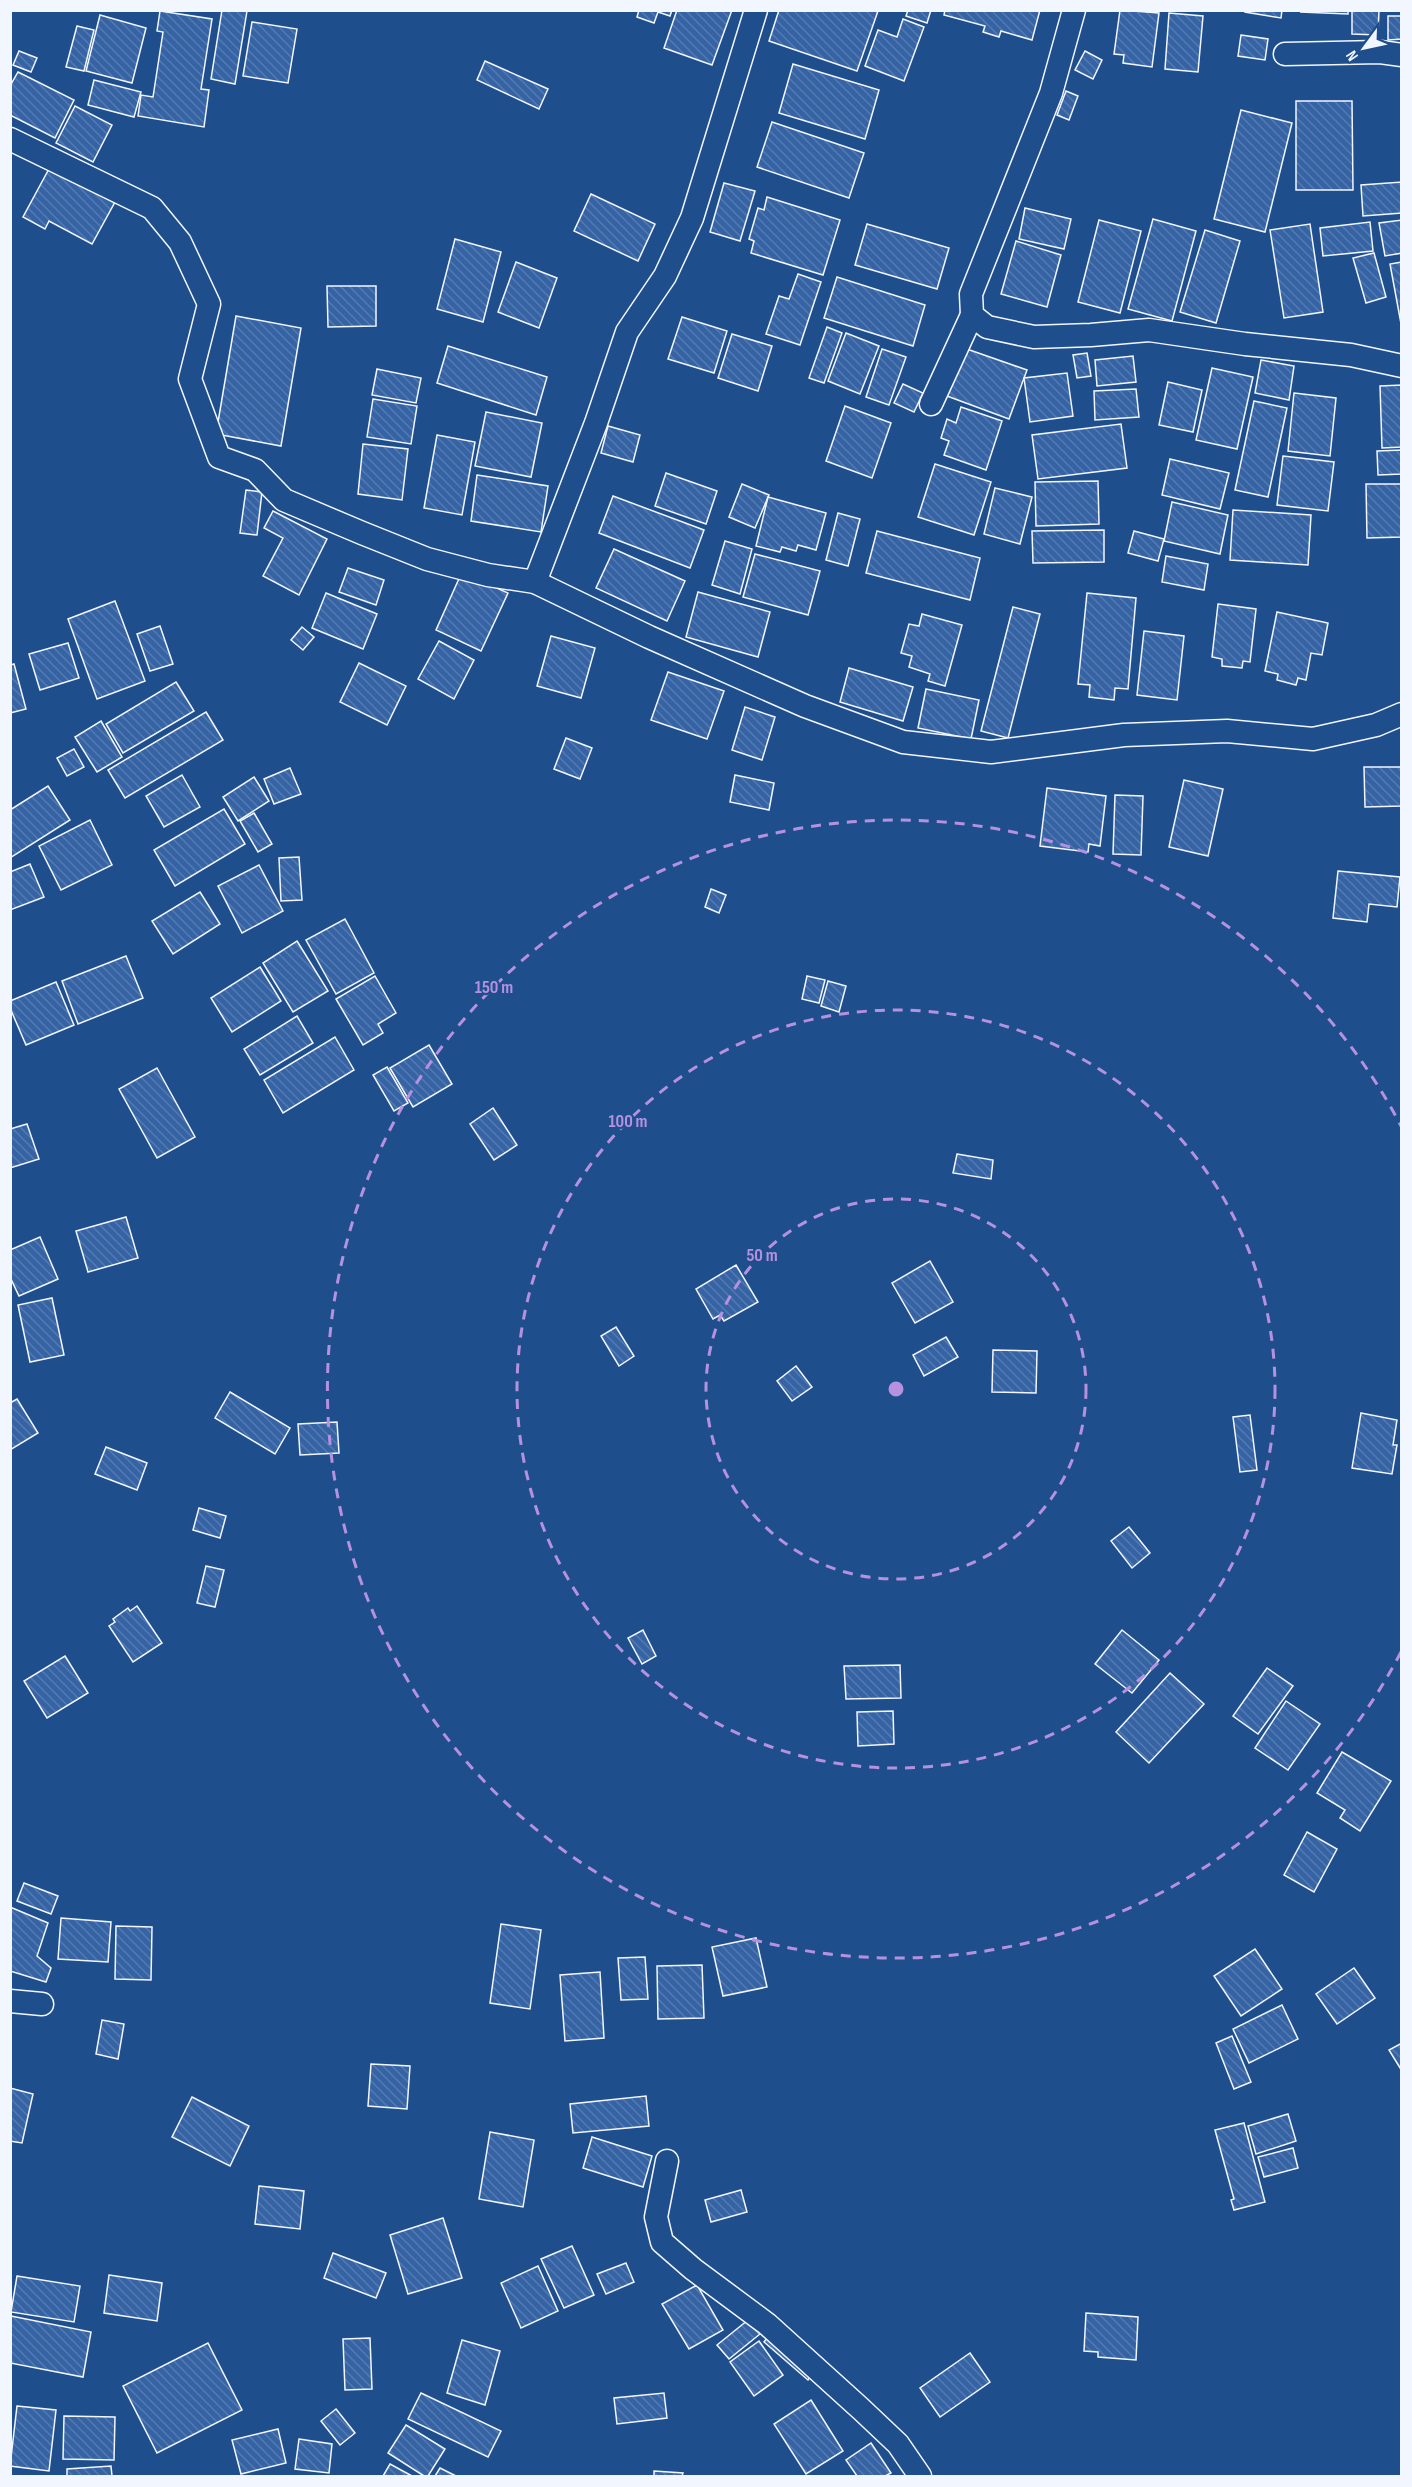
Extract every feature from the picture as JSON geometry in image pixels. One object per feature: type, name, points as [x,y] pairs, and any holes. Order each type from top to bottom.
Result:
[{"type":"street","points":[[535,582],[596,423],[627,332],[665,276],[692,218],[756,10]]},
{"type":"street","points":[[931,404],[972,315],[971,294],[1051,93],[1074,10]]},
{"type":"street","points":[[1285,54],[1380,52],[1401,55]]},
{"type":"street","points":[[10,139],[152,208],[180,242],[209,304],[190,379],[219,457],[255,470],[285,500],[373,537],[427,559],[488,575],[535,582],[649,638],[795,701],[903,742],[991,752],[1124,735],[1227,731],[1313,739],[1376,725],[1401,714]]},
{"type":"street","points":[[972,315],[987,327],[1034,337],[1149,330],[1351,355],[1401,366]]},
{"type":"street","points":[[10,2001],[42,2004]]},
{"type":"street","points":[[667,2161],[656,2217],[662,2242],[693,2269],[767,2324],[861,2409],[898,2444],[920,2476]]},
{"type":"building","points":[[222,10],[247,11],[235,84],[211,79]]},
{"type":"building","points":[[639,10],[672,10],[670,16],[658,12],[654,23],[637,17]]},
{"type":"building","points":[[677,10],[732,10],[712,65],[664,48]]},
{"type":"building","points":[[779,10],[878,11],[857,71],[769,41]]},
{"type":"building","points":[[908,10],[931,10],[927,23],[906,16]]},
{"type":"building","points":[[945,10],[1040,10],[1032,40],[1001,31],[999,37],[983,32],[985,26],[944,15]]},
{"type":"building","points":[[1120,10],[1159,13],[1152,67],[1123,63],[1124,55],[1114,54]]},
{"type":"building","points":[[1245,10],[1282,10],[1281,18],[1245,12]]},
{"type":"building","points":[[1302,10],[1348,10],[1348,14],[1301,12]]},
{"type":"building","points":[[1352,10],[1379,10],[1378,35],[1352,34]]},
{"type":"building","points":[[160,11],[212,19],[201,89],[209,90],[204,127],[138,116],[141,95],[153,97],[163,32],[157,31]]},
{"type":"building","points":[[1169,13],[1203,16],[1198,72],[1165,69]]},
{"type":"building","points":[[100,15],[146,28],[132,83],[86,71]]},
{"type":"building","points":[[1388,16],[1402,16],[1402,39],[1388,40]]},
{"type":"building","points":[[903,19],[924,27],[904,81],[865,66],[878,30],[897,37]]},
{"type":"building","points":[[252,22],[297,29],[288,83],[243,76]]},
{"type":"building","points":[[77,26],[94,30],[84,71],[66,67]]},
{"type":"building","points":[[1241,35],[1268,39],[1265,60],[1238,56]]},
{"type":"building","points":[[19,51],[37,58],[31,72],[13,65]]},
{"type":"building","points":[[1085,51],[1102,60],[1093,79],[1075,70]]},
{"type":"building","points":[[485,61],[548,89],[539,109],[477,80]]},
{"type":"building","points":[[793,64],[879,90],[865,139],[779,113]]},
{"type":"building","points":[[18,72],[74,100],[55,138],[10,115],[10,86]]},
{"type":"building","points":[[94,80],[141,92],[134,117],[88,105]]},
{"type":"building","points":[[1066,91],[1078,96],[1069,120],[1057,115]]},
{"type":"building","points":[[1296,101],[1352,101],[1353,190],[1296,190]]},
{"type":"building","points":[[75,106],[112,125],[93,162],[56,143]]},
{"type":"building","points":[[1241,110],[1292,123],[1265,232],[1214,219]]},
{"type":"building","points":[[772,122],[864,153],[849,198],[757,167]]},
{"type":"building","points":[[50,167],[115,202],[92,244],[49,221],[45,229],[23,217]]},
{"type":"building","points":[[1402,182],[1402,213],[1363,216],[1361,185]]},
{"type":"building","points":[[724,183],[755,191],[740,241],[710,232]]},
{"type":"building","points":[[591,194],[655,224],[638,261],[574,231]]},
{"type":"building","points":[[767,197],[840,220],[823,275],[751,253],[754,241],[749,239],[758,208],[764,210]]},
{"type":"building","points":[[1025,208],[1071,219],[1064,249],[1019,239]]},
{"type":"building","points":[[1153,219],[1196,231],[1172,321],[1128,309]]},
{"type":"building","points":[[1099,220],[1141,231],[1120,313],[1078,302]]},
{"type":"building","points":[[1402,220],[1402,253],[1385,256],[1379,223]]},
{"type":"building","points":[[1370,222],[1373,251],[1323,256],[1320,228]]},
{"type":"building","points":[[867,224],[949,248],[937,289],[855,265]]},
{"type":"building","points":[[1310,224],[1323,312],[1284,318],[1270,230]]},
{"type":"building","points":[[1205,230],[1240,241],[1216,323],[1180,312]]},
{"type":"building","points":[[455,239],[501,252],[483,322],[437,309]]},
{"type":"building","points":[[1016,241],[1061,255],[1047,307],[1001,294]]},
{"type":"building","points":[[1374,253],[1386,297],[1366,303],[1353,258]]},
{"type":"building","points":[[516,262],[557,278],[539,328],[498,312]]},
{"type":"building","points":[[1402,262],[1402,329],[1390,264]]},
{"type":"building","points":[[798,274],[821,282],[800,345],[766,334],[779,296],[789,299]]},
{"type":"building","points":[[837,277],[925,305],[913,346],[824,318]]},
{"type":"building","points":[[327,286],[376,286],[376,326],[328,327]]},
{"type":"building","points":[[236,316],[301,328],[281,446],[216,434]]},
{"type":"building","points":[[682,317],[727,331],[714,373],[668,359]]},
{"type":"building","points":[[827,327],[842,333],[824,383],[809,378]]},
{"type":"building","points":[[846,333],[879,346],[860,394],[828,381]]},
{"type":"building","points":[[732,334],[772,346],[758,391],[718,378]]},
{"type":"building","points":[[448,346],[547,377],[536,415],[437,383]]},
{"type":"building","points":[[964,348],[1027,370],[1009,419],[947,396]]},
{"type":"building","points":[[882,349],[906,357],[889,405],[866,397]]},
{"type":"building","points":[[1087,353],[1091,376],[1077,378],[1073,355]]},
{"type":"building","points":[[1133,356],[1136,382],[1097,386],[1095,360]]},
{"type":"building","points":[[1261,360],[1294,366],[1289,400],[1255,393]]},
{"type":"building","points":[[1212,368],[1253,377],[1237,449],[1196,440]]},
{"type":"building","points":[[377,369],[421,378],[416,403],[372,395]]},
{"type":"building","points":[[1067,373],[1073,416],[1030,422],[1024,378]]},
{"type":"building","points":[[1168,382],[1202,390],[1193,432],[1159,425]]},
{"type":"building","points":[[903,384],[923,393],[914,412],[894,403]]},
{"type":"building","points":[[1402,385],[1402,447],[1382,448],[1380,386]]},
{"type":"building","points":[[1136,389],[1139,417],[1095,420],[1094,391]]},
{"type":"building","points":[[1294,393],[1336,398],[1330,456],[1288,451]]},
{"type":"building","points":[[373,399],[417,406],[411,444],[367,437]]},
{"type":"building","points":[[1254,401],[1287,408],[1268,497],[1235,490]]},
{"type":"building","points":[[845,406],[891,423],[872,478],[826,461]]},
{"type":"building","points":[[961,407],[1002,421],[986,470],[944,455],[949,441],[941,438],[947,419],[956,423]]},
{"type":"building","points":[[486,412],[542,423],[531,477],[475,466]]},
{"type":"building","points":[[1121,424],[1127,468],[1038,479],[1032,435]]},
{"type":"building","points":[[608,426],[640,435],[633,462],[601,453]]},
{"type":"building","points":[[437,435],[475,442],[462,515],[424,508]]},
{"type":"building","points":[[363,444],[408,449],[402,500],[358,494]]},
{"type":"building","points":[[1402,450],[1402,474],[1378,475],[1377,451]]},
{"type":"building","points":[[1283,456],[1334,462],[1328,511],[1277,505]]},
{"type":"building","points":[[1170,459],[1229,473],[1220,509],[1162,495]]},
{"type":"building","points":[[935,464],[991,482],[974,535],[918,517]]},
{"type":"building","points":[[666,473],[717,491],[706,524],[655,506]]},
{"type":"building","points":[[477,475],[548,486],[541,532],[471,521]]},
{"type":"building","points":[[1098,481],[1099,524],[1036,526],[1035,482]]},
{"type":"building","points":[[742,484],[769,495],[755,528],[729,517]]},
{"type":"building","points":[[1366,484],[1402,484],[1402,537],[1367,538]]},
{"type":"building","points":[[995,488],[1032,497],[1020,544],[984,534]]},
{"type":"building","points":[[246,490],[262,492],[257,535],[240,533]]},
{"type":"building","points":[[613,496],[704,530],[690,568],[599,533]]},
{"type":"building","points":[[768,497],[826,513],[816,550],[798,545],[796,551],[782,547],[780,552],[756,546]]},
{"type":"building","points":[[1172,502],[1228,515],[1220,554],[1164,541]]},
{"type":"building","points":[[1233,510],[1311,515],[1308,565],[1230,560]]},
{"type":"building","points":[[273,511],[327,539],[299,595],[263,576],[283,538],[264,528]]},
{"type":"building","points":[[838,513],[860,519],[848,566],[826,560]]},
{"type":"building","points":[[1104,530],[1104,562],[1033,563],[1032,531]]},
{"type":"building","points":[[877,531],[980,558],[970,600],[866,573]]},
{"type":"building","points":[[1134,531],[1164,539],[1158,561],[1128,553]]},
{"type":"building","points":[[725,541],[752,549],[740,594],[712,585]]},
{"type":"building","points":[[614,549],[685,581],[667,621],[596,588]]},
{"type":"building","points":[[755,554],[820,571],[808,615],[743,597]]},
{"type":"building","points":[[1166,556],[1208,564],[1204,590],[1162,582]]},
{"type":"building","points":[[348,568],[384,580],[376,605],[339,592]]},
{"type":"building","points":[[462,572],[508,593],[481,651],[436,630]]},
{"type":"building","points":[[698,592],[770,612],[758,657],[686,637]]},
{"type":"building","points":[[326,593],[377,614],[363,649],[312,628]]},
{"type":"building","points":[[1087,593],[1136,598],[1128,689],[1115,688],[1114,700],[1089,697],[1090,685],[1078,684]]},
{"type":"building","points":[[115,601],[145,681],[97,699],[68,619]]},
{"type":"building","points":[[1218,604],[1256,609],[1250,662],[1243,661],[1242,668],[1222,666],[1222,659],[1212,657]]},
{"type":"building","points":[[1013,607],[1040,614],[1008,738],[981,731]]},
{"type":"building","points":[[1277,612],[1328,623],[1322,655],[1311,653],[1306,680],[1298,678],[1296,685],[1277,680],[1278,674],[1265,671]]},
{"type":"building","points":[[922,614],[962,625],[945,686],[928,681],[930,674],[909,667],[912,656],[901,653],[909,624],[919,626]]},
{"type":"building","points":[[160,626],[173,664],[150,671],[137,634]]},
{"type":"building","points":[[302,627],[314,637],[303,650],[291,640]]},
{"type":"building","points":[[1144,631],[1184,636],[1177,700],[1137,695]]},
{"type":"building","points":[[551,636],[595,648],[581,698],[537,686]]},
{"type":"building","points":[[439,641],[474,660],[454,699],[418,679]]},
{"type":"building","points":[[68,643],[79,678],[40,690],[29,654]]},
{"type":"building","points":[[359,663],[406,686],[387,725],[340,702]]},
{"type":"building","points":[[14,664],[26,709],[10,713],[10,665]]},
{"type":"building","points":[[849,668],[913,687],[903,721],[840,702]]},
{"type":"building","points":[[668,672],[724,691],[707,739],[651,720]]},
{"type":"building","points":[[176,682],[194,711],[123,753],[106,724]]},
{"type":"building","points":[[926,689],[979,700],[971,739],[918,728]]},
{"type":"building","points":[[745,707],[775,717],[762,760],[732,750]]},
{"type":"building","points":[[206,712],[223,740],[125,798],[108,770]]},
{"type":"building","points":[[101,721],[122,757],[97,772],[75,737]]},
{"type":"building","points":[[566,738],[592,748],[580,779],[554,769]]},
{"type":"building","points":[[74,749],[84,767],[67,776],[57,758]]},
{"type":"building","points":[[1364,767],[1402,767],[1402,806],[1365,807]]},
{"type":"building","points":[[290,768],[301,794],[274,804],[264,779]]},
{"type":"building","points":[[182,775],[200,807],[164,827],[146,796]]},
{"type":"building","points":[[735,775],[774,783],[769,810],[730,802]]},
{"type":"building","points":[[254,777],[269,801],[238,821],[223,797]]},
{"type":"building","points":[[1184,780],[1223,789],[1208,856],[1169,847]]},
{"type":"building","points":[[48,786],[70,820],[10,858],[10,810]]},
{"type":"building","points":[[1047,788],[1106,796],[1100,846],[1089,844],[1088,852],[1040,846]]},
{"type":"building","points":[[1115,795],[1143,796],[1141,855],[1113,854]]},
{"type":"building","points":[[224,809],[245,844],[175,886],[154,850]]},
{"type":"building","points":[[254,813],[272,844],[258,852],[240,821]]},
{"type":"building","points":[[90,820],[112,865],[61,890],[39,846]]},
{"type":"building","points":[[299,857],[302,900],[281,901],[279,858]]},
{"type":"building","points":[[30,864],[44,897],[10,910],[10,872]]},
{"type":"building","points":[[259,865],[283,911],[242,933],[218,886]]},
{"type":"building","points":[[1338,871],[1400,877],[1397,907],[1369,904],[1367,922],[1333,918]]},
{"type":"building","points":[[711,889],[726,895],[719,913],[705,907]]},
{"type":"building","points":[[200,892],[220,924],[173,954],[152,921]]},
{"type":"building","points":[[345,919],[374,973],[336,994],[306,940]]},
{"type":"building","points":[[297,941],[328,991],[293,1012],[263,963]]},
{"type":"building","points":[[126,956],[143,998],[78,1024],[62,981]]},
{"type":"building","points":[[260,967],[281,1001],[232,1032],[211,998]]},
{"type":"building","points":[[375,976],[396,1013],[378,1024],[383,1033],[363,1045],[336,999]]},
{"type":"building","points":[[807,976],[825,980],[819,1003],[802,999]]},
{"type":"building","points":[[828,981],[846,986],[839,1012],[821,1006]]},
{"type":"building","points":[[56,982],[74,1025],[26,1045],[10,1008],[10,1001]]},
{"type":"building","points":[[297,1016],[313,1043],[260,1075],[244,1049]]},
{"type":"building","points":[[335,1037],[354,1070],[283,1113],[264,1080]]},
{"type":"building","points":[[429,1045],[452,1084],[413,1107],[390,1068]]},
{"type":"building","points":[[387,1067],[408,1103],[394,1111],[373,1075]]},
{"type":"building","points":[[157,1068],[195,1137],[157,1158],[119,1089]]},
{"type":"building","points":[[493,1108],[517,1145],[494,1160],[470,1124]]},
{"type":"building","points":[[27,1124],[39,1159],[10,1168],[10,1129]]},
{"type":"building","points":[[957,1154],[993,1160],[991,1179],[953,1173]]},
{"type":"building","points":[[126,1217],[138,1258],[88,1272],[76,1231]]},
{"type":"building","points":[[40,1237],[58,1279],[19,1296],[10,1277],[10,1250]]},
{"type":"building","points":[[930,1261],[953,1302],[915,1323],[892,1283]]},
{"type":"building","points":[[736,1265],[758,1302],[724,1321],[720,1315],[713,1319],[696,1289]]},
{"type":"building","points":[[52,1298],[64,1355],[30,1362],[18,1305]]},
{"type":"building","points":[[616,1327],[634,1356],[619,1366],[601,1336]]},
{"type":"building","points":[[946,1337],[958,1357],[924,1376],[913,1355]]},
{"type":"building","points":[[993,1350],[1037,1351],[1036,1393],[992,1392]]},
{"type":"building","points":[[796,1366],[812,1387],[792,1401],[777,1381]]},
{"type":"building","points":[[230,1392],[290,1428],[275,1454],[215,1418]]},
{"type":"building","points":[[17,1399],[38,1433],[10,1450],[10,1403]]},
{"type":"building","points":[[1361,1413],[1397,1420],[1393,1445],[1397,1445],[1392,1474],[1352,1468]]},
{"type":"building","points":[[1250,1415],[1257,1470],[1240,1472],[1233,1417]]},
{"type":"building","points":[[337,1422],[339,1453],[300,1455],[298,1424]]},
{"type":"building","points":[[106,1447],[147,1463],[137,1490],[95,1474]]},
{"type":"building","points":[[199,1508],[226,1516],[220,1538],[193,1530]]},
{"type":"building","points":[[1129,1527],[1150,1553],[1132,1568],[1111,1541]]},
{"type":"building","points":[[206,1566],[224,1570],[215,1607],[197,1603]]},
{"type":"building","points":[[137,1606],[162,1643],[133,1662],[109,1626],[115,1622],[113,1619],[128,1608],[130,1611]]},
{"type":"building","points":[[643,1630],[656,1656],[642,1664],[628,1638]]},
{"type":"building","points":[[1122,1630],[1159,1660],[1132,1693],[1095,1664]]},
{"type":"building","points":[[65,1656],[88,1693],[47,1718],[24,1681]]},
{"type":"building","points":[[900,1665],[901,1698],[846,1699],[844,1666]]},
{"type":"building","points":[[1267,1668],[1293,1686],[1258,1734],[1233,1716]]},
{"type":"building","points":[[1170,1673],[1204,1704],[1149,1763],[1116,1732]]},
{"type":"building","points":[[1286,1701],[1320,1724],[1288,1770],[1255,1748]]},
{"type":"building","points":[[893,1711],[894,1744],[858,1746],[857,1712]]},
{"type":"building","points":[[1342,1752],[1391,1781],[1360,1831],[1340,1818],[1345,1810],[1317,1793]]},
{"type":"building","points":[[1307,1832],[1337,1849],[1314,1892],[1284,1875]]},
{"type":"building","points":[[24,1883],[58,1896],[51,1914],[17,1901]]},
{"type":"building","points":[[10,1907],[48,1923],[37,1956],[51,1968],[46,1982],[10,1971]]},
{"type":"building","points":[[61,1918],[111,1922],[108,1962],[58,1959]]},
{"type":"building","points":[[501,1924],[541,1930],[530,2009],[490,2003]]},
{"type":"building","points":[[116,1926],[152,1927],[151,1980],[115,1979]]},
{"type":"building","points":[[756,1938],[767,1987],[723,1996],[712,1947]]},
{"type":"building","points":[[1255,1949],[1282,1989],[1241,2016],[1214,1976]]},
{"type":"building","points":[[645,1957],[648,1999],[621,2000],[618,1958]]},
{"type":"building","points":[[702,1965],[704,2018],[658,2019],[657,1966]]},
{"type":"building","points":[[1354,1968],[1375,1998],[1337,2024],[1316,1994]]},
{"type":"building","points":[[600,1972],[604,2038],[565,2041],[560,1975]]},
{"type":"building","points":[[1282,2005],[1298,2039],[1249,2063],[1233,2029]]},
{"type":"building","points":[[102,2020],[124,2024],[118,2059],[96,2054]]},
{"type":"building","points":[[1232,2036],[1251,2082],[1234,2089],[1216,2043]]},
{"type":"building","points":[[1402,2043],[1402,2071],[1389,2050]]},
{"type":"building","points":[[371,2064],[410,2066],[407,2109],[368,2106]]},
{"type":"building","points":[[10,2088],[33,2094],[22,2143],[10,2141]]},
{"type":"building","points":[[646,2096],[649,2126],[573,2133],[570,2104]]},
{"type":"building","points":[[192,2097],[249,2126],[230,2166],[172,2137]]},
{"type":"building","points":[[1288,2114],[1296,2141],[1256,2154],[1248,2126]]},
{"type":"building","points":[[1244,2123],[1265,2202],[1234,2210],[1231,2200],[1234,2199],[1215,2130]]},
{"type":"building","points":[[490,2132],[534,2140],[523,2207],[479,2199]]},
{"type":"building","points":[[592,2137],[652,2156],[643,2187],[583,2168]]},
{"type":"building","points":[[1293,2148],[1298,2168],[1264,2177],[1258,2157]]},
{"type":"building","points":[[259,2186],[304,2191],[300,2229],[255,2224]]},
{"type":"building","points":[[741,2190],[747,2212],[711,2222],[705,2200]]},
{"type":"building","points":[[443,2218],[462,2278],[408,2294],[390,2235]]},
{"type":"building","points":[[572,2246],[594,2295],[564,2308],[541,2259]]},
{"type":"building","points":[[333,2253],[386,2273],[376,2298],[324,2278]]},
{"type":"building","points":[[626,2263],[634,2282],[606,2294],[597,2274]]},
{"type":"building","points":[[538,2266],[558,2311],[521,2328],[501,2283]]},
{"type":"building","points":[[109,2275],[162,2283],[157,2321],[104,2313]]},
{"type":"building","points":[[17,2276],[80,2286],[74,2322],[11,2312]]},
{"type":"building","points":[[697,2285],[723,2330],[689,2349],[662,2304]]},
{"type":"building","points":[[1086,2313],[1138,2317],[1136,2360],[1098,2357],[1098,2352],[1084,2351]]},
{"type":"building","points":[[11,2316],[91,2332],[83,2377],[10,2363]]},
{"type":"building","points":[[748,2320],[760,2334],[729,2359],[717,2345]]},
{"type":"building","points":[[771,2333],[815,2371],[808,2380],[764,2342]]},
{"type":"building","points":[[370,2338],[372,2389],[345,2390],[343,2339]]},
{"type":"building","points":[[462,2340],[500,2351],[485,2405],[447,2393]]},
{"type":"building","points":[[759,2341],[783,2375],[754,2396],[730,2362]]},
{"type":"building","points":[[208,2343],[242,2410],[157,2453],[123,2386]]},
{"type":"building","points":[[970,2353],[990,2382],[940,2417],[920,2388]]},
{"type":"building","points":[[421,2393],[501,2431],[488,2457],[408,2419]]},
{"type":"building","points":[[664,2393],[667,2418],[617,2424],[614,2398]]},
{"type":"building","points":[[811,2400],[843,2451],[806,2474],[774,2424]]},
{"type":"building","points":[[17,2406],[56,2410],[49,2471],[10,2466]]},
{"type":"building","points":[[336,2409],[355,2433],[340,2445],[321,2421]]},
{"type":"building","points":[[64,2416],[115,2417],[114,2460],[63,2459]]},
{"type":"building","points":[[406,2425],[445,2449],[428,2476],[424,2476],[388,2453]]},
{"type":"building","points":[[278,2429],[286,2463],[241,2474],[232,2440]]},
{"type":"building","points":[[299,2439],[332,2444],[329,2473],[295,2469]]},
{"type":"building","points":[[871,2443],[891,2473],[885,2476],[857,2476],[846,2460]]},
{"type":"building","points":[[390,2464],[412,2476],[383,2476]]},
{"type":"building","points":[[111,2466],[112,2476],[67,2476],[67,2469]]},
{"type":"building","points":[[440,2468],[456,2476],[435,2476]]},
{"type":"building","points":[[654,2471],[683,2473],[682,2476],[654,2476]]}]
